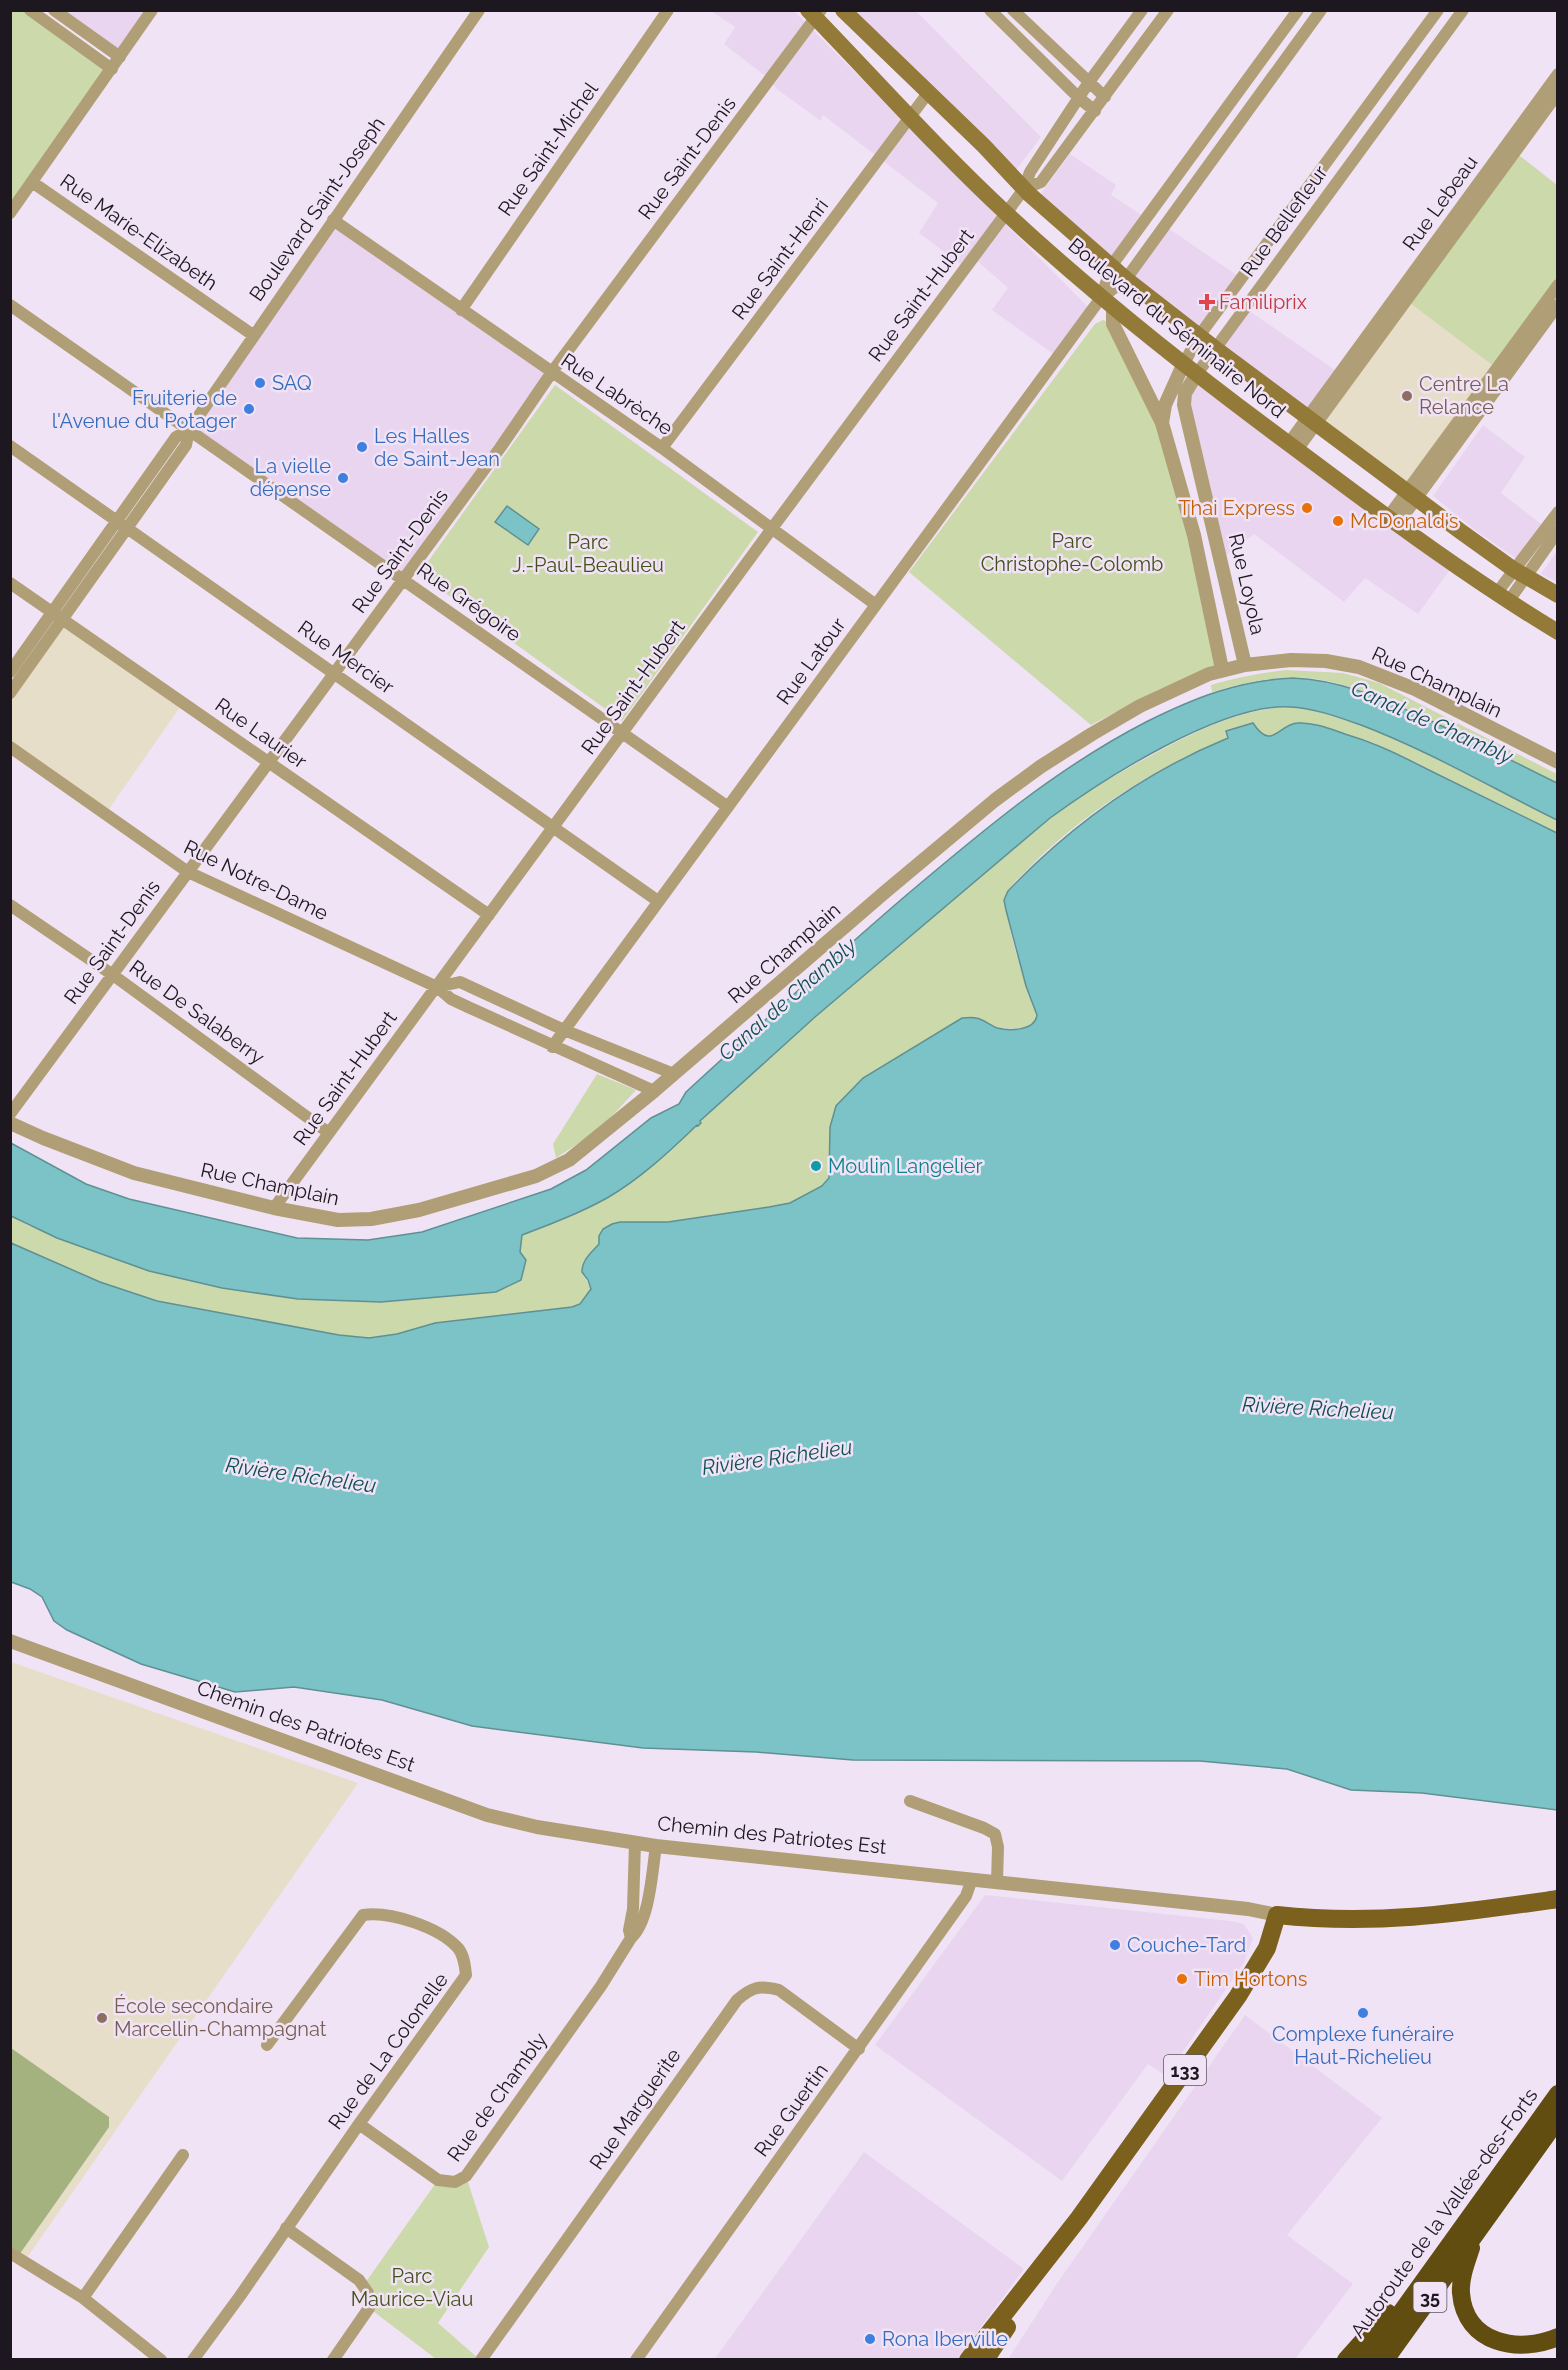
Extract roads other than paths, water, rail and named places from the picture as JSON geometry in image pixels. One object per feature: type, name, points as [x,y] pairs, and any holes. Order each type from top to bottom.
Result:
[{"type":"highway","name":"Autoroute de la Vallée-des-Forts","points":[[1367,2360],[1557,2094]]},
{"type":"highway","name":"Autoroute de la Vallée-des-Forts","points":[[1385,2360],[1557,2119]]},
{"type":"highway","points":[[1475,2234],[1461,2287],[1465,2310],[1474,2324],[1487,2336],[1510,2345],[1534,2345],[1557,2337]]},
{"type":"highway","points":[[1346,2360],[1451,2242]]},
{"type":"highway","points":[[1522,2360],[1536,2354],[1557,2337]]},
{"type":"main road","name":"Boulevard du Séminaire Nord","points":[[843,10],[1024,189],[1126,279],[1412,495],[1519,573],[1557,595]]},
{"type":"main road","name":"Boulevard du Séminaire Nord","points":[[815,13],[909,119],[1006,213],[1107,302],[1189,370],[1392,521],[1502,598],[1557,632]]},
{"type":"main road","name":"Chemin des Patriotes Est","points":[[1277,1915],[1338,1920],[1391,1920],[1557,1899]]},
{"type":"main road","name":"133","points":[[968,2360],[1079,2218],[1246,1984],[1267,1948],[1277,1915]]},
{"type":"main road","name":"133","points":[[985,2360],[1044,2275],[1079,2218]]},
{"type":"street","points":[[30,10],[112,69]]},
{"type":"street","points":[[54,10],[120,57]]},
{"type":"street","points":[[10,213],[152,10]]},
{"type":"street","name":"Boulevard Saint-Joseph","points":[[10,672],[128,528],[186,445],[189,430],[479,10]]},
{"type":"street","name":"Rue Saint-Michel","points":[[461,310],[668,10]]},
{"type":"street","points":[[990,10],[1095,111]]},
{"type":"street","name":"Rue Saint-Hubert","points":[[274,1208],[1024,189],[1030,172],[1089,82],[1142,10]]},
{"type":"street","name":"Rue Saint-Hubert","points":[[1024,189],[1041,182],[1168,10]]},
{"type":"street","name":"Rue Latour","points":[[1107,302],[1112,265],[1298,10]]},
{"type":"street","name":"Rue Latour","points":[[552,1047],[876,605],[1126,279],[1321,10]]},
{"type":"street","name":"Rue Bellefleur","points":[[1189,370],[1199,336],[1438,10]]},
{"type":"street","name":"Rue Bellefleur","points":[[1189,370],[1216,349],[1463,10]]},
{"type":"street","name":"Rue Saint-Denis","points":[[10,1114],[500,448],[552,372],[815,13]]},
{"type":"street","points":[[1007,27],[1016,14],[1105,97]]},
{"type":"street","points":[[1268,52],[1283,63]]},
{"type":"street","name":"Rue Lebeau","points":[[1293,447],[1523,131],[1557,74]]},
{"type":"street","name":"Rue Saint-Henri","points":[[662,448],[928,93]]},
{"type":"street","name":"Rue Lebeau","points":[[1523,131],[1557,93]]},
{"type":"street","points":[[1228,107],[1244,117]]},
{"type":"street","points":[[1345,136],[1362,148]]},
{"type":"street","name":"Rue Marie-Elizabeth","points":[[32,182],[254,335]]},
{"type":"street","points":[[1172,183],[1188,193]]},
{"type":"street","name":"Rue Labrèche","points":[[333,220],[662,448],[773,527],[876,605]]},
{"type":"street","points":[[1140,226],[1156,238]]},
{"type":"street","points":[[1503,371],[1557,285]]},
{"type":"street","name":"Rue Loyola","points":[[1107,302],[1113,324],[1162,423],[1194,536],[1222,669]]},
{"type":"street","name":"Rue Grégoire","points":[[10,305],[728,807]]},
{"type":"street","points":[[1392,521],[1503,371],[1557,305]]},
{"type":"street","points":[[1162,423],[1165,405],[1189,370]]},
{"type":"street","name":"Rue Loyola","points":[[1189,370],[1184,405],[1245,665]]},
{"type":"street","name":"Boulevard Saint-Joseph","points":[[10,693],[117,520],[176,437],[189,430]]},
{"type":"street","name":"Rue Mercier","points":[[10,446],[658,901]]},
{"type":"street","points":[[1502,598],[1557,512]]},
{"type":"street","points":[[1519,573],[1557,531]]},
{"type":"street","points":[[1194,536],[1215,532]]},
{"type":"street","name":"Rue Laurier","points":[[10,583],[489,915]]},
{"type":"street","name":"Rue Champlain","points":[[10,1123],[134,1173],[274,1208],[338,1220],[370,1219],[419,1210],[536,1176],[569,1160],[654,1091],[995,800],[1040,767],[1140,706],[1222,669],[1303,659],[1340,663],[1370,670],[1415,689],[1557,762]]},
{"type":"street","name":"Rue Notre-Dame","points":[[10,747],[188,872],[437,987],[451,999],[552,1047],[654,1091]]},
{"type":"street","name":"Rue De Salaberry","points":[[10,905],[113,975],[329,1132]]},
{"type":"street","name":"Rue Notre-Dame","points":[[437,987],[460,982],[564,1030],[674,1074]]},
{"type":"street","name":"Chemin des Patriotes Est","points":[[10,1641],[487,1815],[537,1827],[657,1846],[1248,1909],[1277,1915]]},
{"type":"street","points":[[909,1801],[995,1834],[998,1846],[997,1882]]},
{"type":"street","name":"Rue de Chambly","points":[[631,1938],[629,1930],[633,1909],[635,1843]]},
{"type":"street","name":"Rue de Chambly","points":[[358,2124],[438,2180],[455,2182],[466,2176],[601,1986],[631,1938],[638,1932],[646,1908],[657,1846]]},
{"type":"street","name":"Rue Guertin","points":[[636,2360],[859,2049],[966,1896],[972,1880]]},
{"type":"street","name":"Rue de La Colonelle","points":[[193,2360],[240,2296],[358,2124],[466,1975],[464,1960],[458,1949],[430,1928],[377,1913],[363,1916],[267,2045]]},
{"type":"street","name":"Rue Marguerite","points":[[481,2360],[737,2000],[749,1990],[764,1987],[779,1990],[859,2049]]},
{"type":"street","points":[[82,2298],[183,2155]]},
{"type":"street","points":[[286,2228],[359,2280],[368,2293],[369,2308],[333,2360]]},
{"type":"street","points":[[10,2253],[82,2298],[161,2360]]},
{"type":"water","points":[[507,506],[539,529],[528,545],[495,522]]},
{"type":"water","name":"Canal de Chambly","points":[[1293,678],[1327,682],[1374,696],[1455,732],[1557,783],[1557,820],[1411,746],[1361,725],[1317,711],[1290,707],[1262,709],[1232,717],[1199,730],[1132,764],[1050,818],[815,1017],[700,1121],[698,1126],[631,1182],[586,1209],[522,1235],[520,1252],[526,1260],[521,1280],[496,1292],[381,1302],[298,1299],[222,1288],[149,1271],[57,1238],[11,1216],[11,1143],[86,1184],[129,1199],[297,1238],[368,1240],[422,1232],[551,1189],[586,1170],[651,1118],[679,1104],[686,1092],[932,873],[1050,781],[1113,740],[1182,705],[1235,686]]},
{"type":"water","name":"Rivière Richelieu","points":[[1253,723],[1265,735],[1270,736],[1291,724],[1305,723],[1325,727],[1362,740],[1404,758],[1557,833],[1557,1810],[1422,1793],[1351,1790],[1287,1769],[1200,1761],[853,1760],[756,1752],[643,1748],[472,1726],[382,1700],[294,1687],[235,1692],[141,1664],[67,1630],[54,1621],[42,1597],[30,1589],[11,1582],[11,1243],[100,1282],[157,1301],[339,1335],[369,1338],[397,1334],[435,1323],[572,1307],[580,1304],[591,1289],[582,1272],[584,1264],[599,1244],[599,1236],[603,1229],[620,1222],[668,1222],[790,1203],[822,1186],[829,1178],[830,1127],[836,1106],[863,1078],[962,1018],[979,1019],[1002,1029],[1021,1029],[1032,1024],[1037,1015],[1026,986],[1006,910],[1004,900],[1008,891],[1057,844],[1110,803],[1167,767],[1228,738],[1226,731]]},
{"type":"place","name":"Familiprix","points":[[1207,302]]},
{"type":"place","name":"SAQ","points":[[260,383]]},
{"type":"place","name":"Centre La Relance","points":[[1407,396]]},
{"type":"place","name":"Fruiterie de l'Avenue du Potager","points":[[249,409]]},
{"type":"place","name":"Les Halles de Saint-Jean","points":[[362,447]]},
{"type":"place","name":"La vielle dépense","points":[[343,478]]},
{"type":"place","name":"Thai Express","points":[[1307,508]]},
{"type":"place","name":"McDonald's","points":[[1338,521]]},
{"type":"place","name":"Moulin Langelier","points":[[816,1166]]},
{"type":"place","name":"Couche-Tard","points":[[1115,1945]]},
{"type":"place","name":"Tim Hortons","points":[[1182,1979]]},
{"type":"place","name":"Complexe funéraire Haut-Richelieu","points":[[1363,2013]]},
{"type":"place","name":"École secondaire Marcellin-Champagnat","points":[[102,2018]]},
{"type":"place","name":"Rona Iberville","points":[[870,2339]]},
{"type":"park label","name":"Parc Christophe-Colomb","points":[[1072,552]]},
{"type":"park label","name":"Parc J.-Paul-Beaulieu","points":[[588,554]]},
{"type":"park label","name":"Parc Maurice-Viau","points":[[412,2288]]}]
